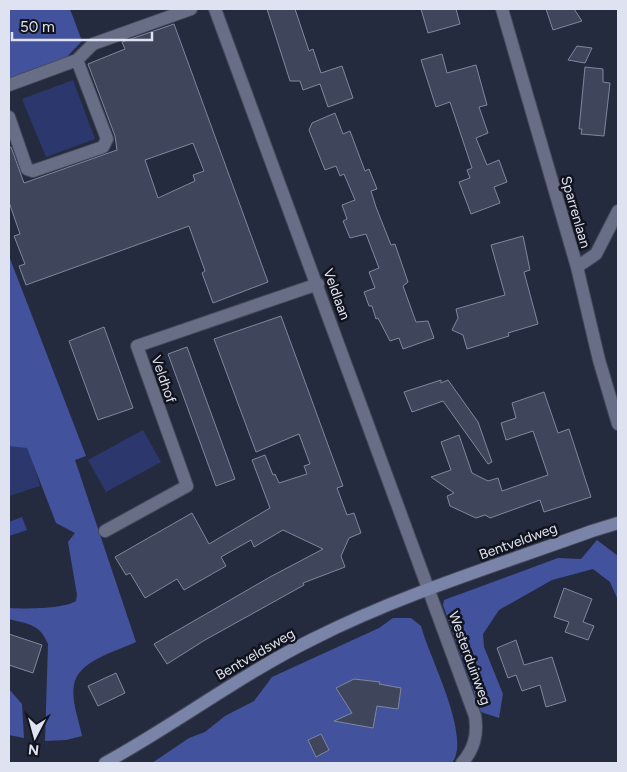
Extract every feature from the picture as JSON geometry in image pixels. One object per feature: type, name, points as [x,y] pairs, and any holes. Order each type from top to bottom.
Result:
[{"type":"street","points":[[9,85],[77,60],[93,44],[191,9]]},
{"type":"street","name":"Veldlaan","points":[[215,9],[318,284],[429,590]]},
{"type":"street","name":"Sparrenlaan","points":[[502,9],[577,267],[599,360],[615,397],[618,424]]},
{"type":"street","points":[[9,117],[27,169],[33,172],[103,147],[107,139],[77,60]]},
{"type":"street","points":[[577,267],[596,254],[618,211]]},
{"type":"street","name":"Veldhof","points":[[105,530],[187,486],[137,346],[318,284]]},
{"type":"street","name":"Bentveldweg","points":[[429,590],[618,523]]},
{"type":"street","name":"Bentveldsweg","points":[[105,763],[261,666],[304,643],[366,614],[429,590]]},
{"type":"street","name":"Westerduinweg","points":[[429,590],[475,716],[477,727],[474,744],[462,763]]},
{"type":"shaded area","points":[[9,9],[70,9],[82,41],[61,63],[9,82]]},
{"type":"shaded area","points":[[73,80],[95,139],[46,157],[22,99]]},
{"type":"shaded area","points":[[9,256],[86,456],[75,460],[136,642],[99,658],[82,669],[77,677],[73,691],[82,736],[66,740],[45,741],[48,644],[45,637],[33,626],[9,619],[9,608],[62,606],[76,601],[77,595],[68,542],[75,533],[56,523],[27,448],[9,446]]},
{"type":"shaded area","points":[[143,430],[161,462],[106,492],[88,460]]},
{"type":"shaded area","points":[[26,440],[40,486],[9,496],[9,445]]},
{"type":"shaded area","points":[[22,517],[27,530],[9,536],[9,522]]},
{"type":"shaded area","points":[[597,540],[618,556],[618,600],[610,582],[593,569],[552,580],[499,610],[483,634],[484,647],[503,694],[499,718],[481,712],[443,605],[444,600],[558,558],[581,559]]},
{"type":"shaded area","points":[[393,618],[411,618],[421,626],[453,716],[457,735],[457,751],[452,763],[152,763],[189,738],[205,732],[225,716],[254,701],[272,677],[379,628]]},
{"type":"shaded area","points":[[9,689],[22,704],[24,738],[9,735]]},
{"type":"building","points":[[267,9],[295,9],[309,51],[313,49],[321,73],[342,66],[353,98],[328,107],[320,84],[303,90],[300,81],[290,81]]},
{"type":"building","points":[[421,9],[456,9],[460,24],[428,33]]},
{"type":"building","points":[[546,9],[574,9],[582,21],[553,30]]},
{"type":"building","points":[[174,24],[268,282],[213,303],[202,273],[205,271],[189,226],[26,285],[19,266],[25,264],[14,236],[20,234],[9,202],[9,148],[11,147],[24,183],[117,150],[115,136],[88,64],[125,49],[122,42]],"holes":[[[193,143],[204,171],[193,175],[195,181],[158,198],[145,160]]]},
{"type":"building","points":[[577,46],[592,48],[585,63],[568,60]]},
{"type":"building","points":[[442,54],[447,73],[476,65],[487,105],[479,107],[488,133],[476,138],[487,165],[499,160],[507,182],[494,187],[500,203],[471,214],[459,182],[470,178],[467,170],[472,168],[450,102],[436,107],[421,60]]},
{"type":"building","points":[[585,67],[603,69],[603,82],[610,83],[604,136],[581,134],[582,129],[579,129]]},
{"type":"building","points":[[335,113],[343,134],[350,131],[365,171],[369,169],[377,189],[371,191],[391,245],[395,244],[408,282],[403,286],[416,322],[428,321],[434,338],[403,349],[399,338],[390,341],[378,318],[376,319],[372,306],[369,306],[364,292],[375,288],[369,272],[379,268],[366,234],[350,238],[343,221],[347,219],[342,205],[355,200],[344,174],[340,176],[336,166],[325,170],[309,130],[312,123]]},
{"type":"building","points":[[523,236],[530,270],[524,272],[538,324],[508,333],[509,336],[467,349],[463,335],[452,330],[458,318],[456,309],[505,295],[491,245]]},
{"type":"building","points":[[281,316],[343,486],[337,488],[347,515],[354,513],[361,533],[349,538],[341,556],[345,567],[303,583],[304,585],[205,640],[167,664],[154,644],[270,577],[323,549],[283,530],[254,547],[251,540],[221,557],[226,566],[184,590],[177,579],[145,598],[130,573],[126,575],[115,557],[192,513],[209,544],[270,508],[252,460],[265,455],[273,475],[275,474],[279,483],[307,474],[304,466],[310,464],[299,434],[256,452],[214,339]]},
{"type":"building","points":[[104,327],[133,408],[98,420],[69,341]]},
{"type":"building","points":[[187,347],[235,479],[216,486],[168,354]]},
{"type":"building","points":[[441,380],[441,383],[448,380],[478,422],[492,462],[488,464],[443,401],[412,412],[404,392]]},
{"type":"building","points":[[544,392],[558,433],[569,429],[591,497],[544,512],[540,500],[490,518],[485,515],[476,518],[450,506],[447,496],[454,493],[431,477],[451,470],[441,442],[459,435],[472,473],[488,481],[498,478],[502,491],[548,475],[533,431],[506,440],[501,423],[516,418],[512,403]]},
{"type":"building","points":[[564,588],[592,599],[583,622],[594,626],[588,640],[565,632],[569,622],[554,617]]},
{"type":"building","points":[[9,634],[42,645],[33,673],[9,665]]},
{"type":"building","points":[[516,640],[524,665],[552,657],[566,701],[546,707],[540,685],[522,691],[516,675],[508,678],[497,648]]},
{"type":"building","points":[[116,673],[125,693],[98,706],[88,686]]},
{"type":"building","points":[[354,679],[380,682],[379,684],[401,688],[398,709],[377,706],[373,728],[334,721],[352,713],[336,688]]},
{"type":"building","points":[[321,734],[329,750],[316,757],[308,740]]}]
